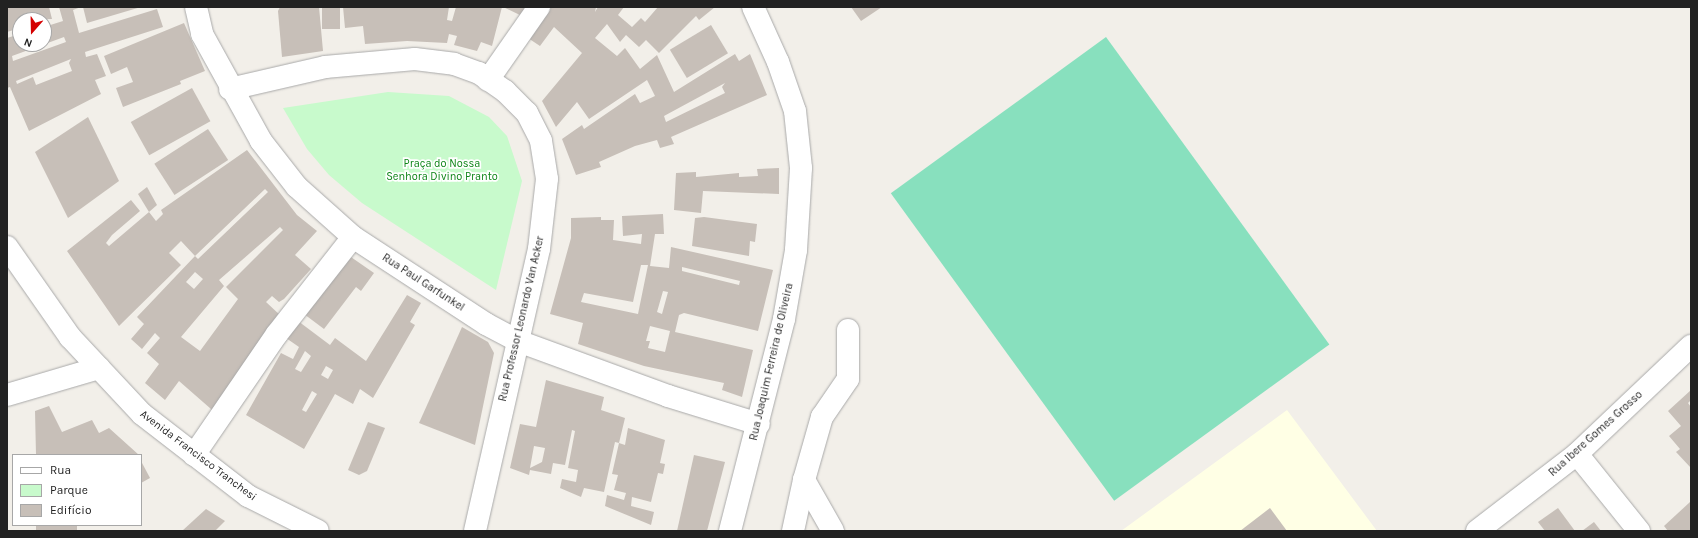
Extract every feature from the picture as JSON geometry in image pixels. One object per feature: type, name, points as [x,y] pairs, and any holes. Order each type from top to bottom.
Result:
[{"type":"street","name":"Rua Paul Garfunkel","points":[[196,7],[202,34],[230,89],[261,141],[297,187],[353,237],[486,324],[518,341],[668,396],[759,424]]},
{"type":"street","points":[[488,80],[539,7]]},
{"type":"street","name":"Rua Joaquim Ferreira de Oliveira","points":[[730,531],[759,424],[784,319],[796,250],[802,168],[795,111],[778,62],[752,7]]},
{"type":"street","name":"Rua Professor Leonardo Van Acker","points":[[230,89],[325,67],[415,59],[454,64],[488,80],[526,113],[541,141],[547,179],[539,250],[475,531]]},
{"type":"street","points":[[194,455],[277,334],[353,237]]},
{"type":"street","name":"Avenida Francisco Tranchesi","points":[[7,246],[70,338],[142,414],[248,496],[318,531]]},
{"type":"street","points":[[793,531],[804,480],[822,417],[848,379],[848,330]]},
{"type":"street","name":"Rua Ibere Gomes Grosso","points":[[1478,531],[1577,454],[1691,346]]},
{"type":"street","points":[[7,395],[99,368]]},
{"type":"street","points":[[1577,454],[1639,531]]},
{"type":"street","points":[[804,480],[834,531]]},
{"type":"shaded area","points":[[1287,410],[1377,531],[1121,531]]},
{"type":"green space","points":[[1106,37],[1329,344],[1114,501],[891,193]]},
{"type":"green space","name":"Praça do Nossa Senhora Divino Pranto","points":[[388,92],[449,96],[489,117],[507,136],[522,181],[496,290],[362,203],[329,175],[307,149],[283,108]]},
{"type":"building","points":[[7,7],[49,7],[50,12],[12,12],[12,30],[7,32]]},
{"type":"building","points":[[59,7],[81,7],[73,10],[79,33],[157,9],[163,27],[85,52],[86,57],[97,54],[106,76],[95,80],[101,94],[29,131],[10,87],[7,88],[7,38],[12,36],[12,52],[23,52],[12,56],[13,61],[38,52],[52,52],[52,47],[66,42],[64,37],[52,41],[52,24],[63,21]],"holes":[[[71,59],[69,63],[72,71],[36,85],[33,77],[17,84],[16,81]]]},
{"type":"building","points":[[83,7],[141,7],[87,23]]},
{"type":"building","points":[[280,7],[319,7],[323,51],[282,57],[278,11]]},
{"type":"building","points":[[322,7],[340,7],[340,29],[322,29]]},
{"type":"building","points":[[343,7],[449,7],[447,20],[452,21],[456,7],[502,7],[492,46],[481,42],[477,51],[454,45],[457,36],[449,34],[447,43],[407,41],[365,44],[363,26],[345,28]]},
{"type":"building","points":[[503,7],[528,7],[522,16]]},
{"type":"building","points":[[544,7],[596,7],[595,12],[598,7],[624,7],[618,15],[632,27],[641,18],[645,22],[658,7],[715,7],[699,20],[696,16],[659,53],[646,40],[639,47],[626,35],[620,42],[607,24],[595,38],[617,56],[625,48],[640,69],[657,55],[674,92],[735,54],[739,61],[750,54],[767,95],[671,137],[674,144],[660,148],[657,140],[635,146],[599,162],[601,167],[576,175],[562,139],[582,125],[584,129],[635,94],[640,103],[655,96],[647,80],[589,119],[577,102],[556,127],[542,101],[582,53],[554,27],[540,46],[525,36]],"holes":[[[725,83],[722,87],[725,93],[666,122],[664,116]]]},
{"type":"building","points":[[851,7],[882,7],[861,21]]},
{"type":"building","points":[[184,23],[205,71],[180,81],[181,84],[123,107],[116,88],[133,82],[127,67],[111,74],[104,56]]},
{"type":"building","points":[[711,25],[728,53],[687,78],[670,50]]},
{"type":"building","points":[[192,88],[210,121],[149,155],[131,122]]},
{"type":"building","points":[[88,117],[119,181],[68,218],[35,152]]},
{"type":"building","points":[[208,129],[228,160],[174,195],[154,164]]},
{"type":"building","points":[[247,150],[297,215],[317,231],[295,255],[311,269],[284,299],[279,302],[272,296],[266,302],[281,316],[219,416],[179,381],[165,400],[145,383],[159,364],[147,353],[160,338],[155,333],[142,349],[131,339],[144,324],[137,317],[195,256],[181,241],[169,253],[181,265],[119,326],[67,251],[131,200],[140,211],[112,235],[106,243],[109,246],[149,212],[156,221],[163,214],[161,210]],"holes":[[[265,189],[268,192],[198,259],[195,256]],[[280,227],[283,230],[226,287],[238,299],[200,351],[181,337],[224,286],[219,280]],[[195,272],[203,279],[194,289],[186,282]]]},
{"type":"building","points":[[779,168],[779,194],[703,191],[701,213],[674,210],[676,173],[696,172],[696,177],[739,173],[739,177],[758,176],[757,169]]},
{"type":"building","points":[[147,187],[157,205],[149,212],[138,194]]},
{"type":"building","points":[[663,214],[664,234],[655,234],[650,266],[669,268],[671,247],[773,270],[758,331],[684,313],[679,315],[675,332],[753,350],[742,397],[722,390],[724,383],[644,366],[578,344],[583,323],[550,314],[571,238],[571,218],[601,217],[601,220],[614,220],[613,240],[641,244],[642,234],[623,236],[622,216]],"holes":[[[641,265],[648,265],[638,314],[581,302],[584,293],[633,302]],[[682,267],[740,281],[739,285],[682,271]],[[663,291],[668,292],[662,314],[657,312]],[[650,326],[670,331],[665,352],[648,348],[650,341],[646,341]]]},
{"type":"building","points":[[704,217],[757,224],[755,242],[750,241],[749,256],[692,246],[695,218]]},
{"type":"building","points":[[348,255],[374,273],[361,291],[356,287],[324,329],[304,314]]},
{"type":"building","points":[[407,295],[421,303],[410,322],[415,325],[373,398],[360,389],[353,404],[335,394],[304,449],[246,415],[281,353],[293,359],[299,347],[286,338],[298,321],[330,345],[335,338],[366,361]],"holes":[[[305,351],[311,356],[301,372],[295,369]],[[326,366],[333,370],[328,379],[321,375]],[[312,391],[317,394],[306,412],[302,410]]]},
{"type":"building","points":[[462,327],[488,342],[494,353],[475,445],[419,423]]},
{"type":"building","points":[[546,380],[604,397],[601,410],[625,418],[619,443],[615,442],[604,492],[584,488],[581,497],[560,488],[562,479],[576,482],[578,470],[568,468],[575,431],[572,430],[565,465],[553,463],[551,474],[530,470],[529,475],[510,468],[520,424],[536,427]],"holes":[[[534,446],[545,448],[542,462],[530,468]]]},
{"type":"building","points":[[1691,390],[1691,400],[1688,403],[1691,407],[1691,468],[1676,452],[1680,449],[1669,436],[1681,426],[1668,411]]},
{"type":"building","points":[[49,406],[62,432],[92,420],[99,433],[109,428],[138,454],[36,454],[35,411]]},
{"type":"building","points":[[368,422],[385,428],[367,471],[359,475],[348,470]]},
{"type":"building","points":[[628,428],[665,440],[660,463],[665,464],[663,474],[658,473],[651,502],[632,497],[631,506],[654,512],[651,525],[605,506],[607,495],[624,500],[626,493],[614,490],[618,475],[612,474],[619,443],[625,445]]},
{"type":"building","points":[[694,455],[725,462],[707,531],[677,531]]},
{"type":"building","points":[[142,463],[150,478],[142,482]]},
{"type":"building","points":[[1690,502],[1691,531],[1668,531],[1664,526]]},
{"type":"building","points":[[1270,508],[1287,531],[1240,531]]},
{"type":"building","points":[[1558,508],[1575,531],[1545,531],[1538,522]]},
{"type":"building","points":[[206,509],[225,521],[215,531],[182,531]]},
{"type":"building","points":[[1594,522],[1601,531],[1582,531]]},
{"type":"building","points":[[36,526],[77,526],[77,531],[36,531]]}]
